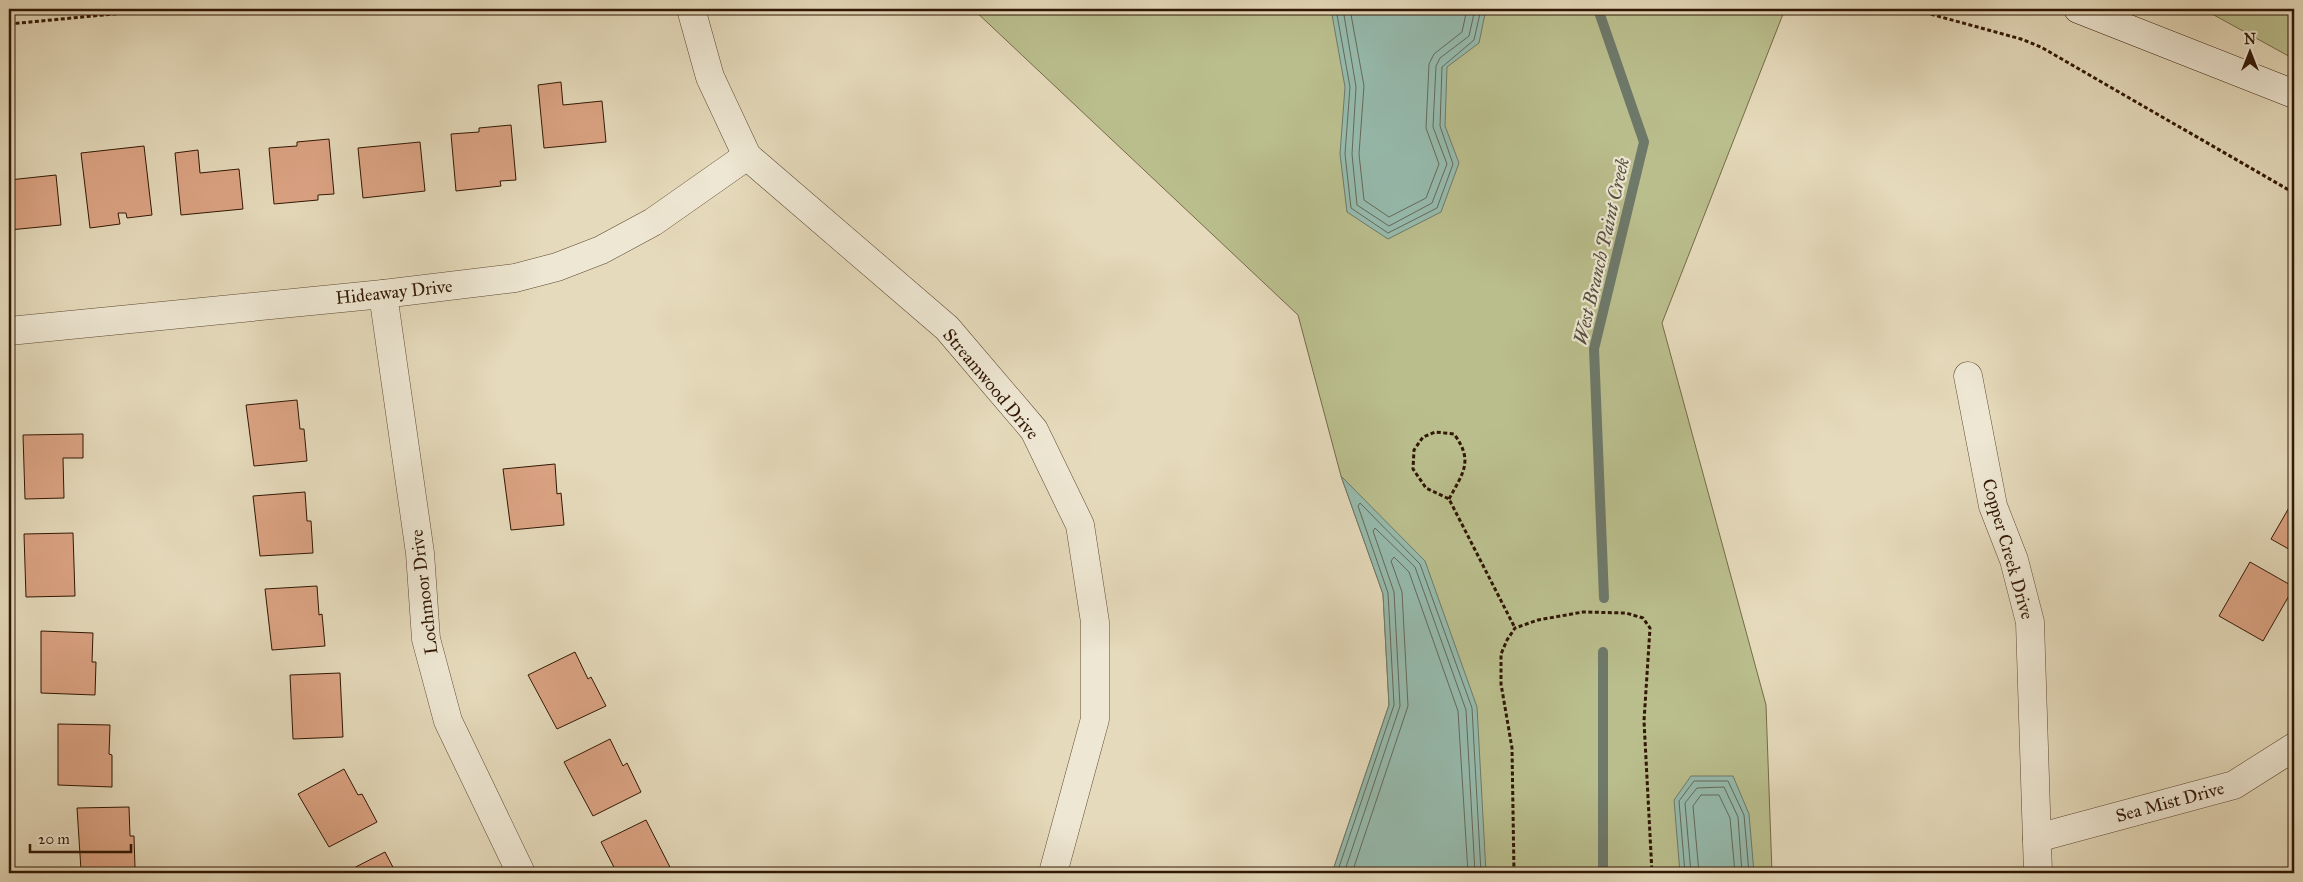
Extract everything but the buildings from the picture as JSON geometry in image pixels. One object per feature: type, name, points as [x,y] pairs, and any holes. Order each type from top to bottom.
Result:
[{"type":"street","name":"Streamwood Drive","points":[[691,9],[710,77],[747,156],[947,328],[1034,430],[1080,525],[1095,622],[1095,719],[1054,873]]},
{"type":"street","points":[[2078,9],[2294,94]]},
{"type":"street","name":"Hideaway Drive","points":[[9,331],[383,294],[515,278],[557,268],[601,250],[652,222],[747,156]]},
{"type":"street","name":"Lochmoor Drive","points":[[383,294],[420,552],[426,639],[448,721],[521,873]]},
{"type":"street","name":"Copper Creek Drive","points":[[1968,376],[1993,506],[2014,560],[2030,622],[2038,873]]},
{"type":"street","name":"Sea Mist Drive","points":[[2037,838],[2234,785],[2294,747]]},
{"type":"path","points":[[9,24],[166,9]]},
{"type":"path","points":[[1912,9],[2021,39],[2041,47],[2294,193]]},
{"type":"path","points":[[1449,500],[1465,465],[1464,449],[1454,434],[1435,432],[1422,437],[1414,450],[1413,469],[1426,488],[1449,500],[1515,628]]},
{"type":"path","points":[[1514,873],[1512,748],[1501,684],[1501,654],[1506,640],[1515,628],[1538,620],[1583,612],[1626,614],[1643,618],[1650,628],[1644,721],[1652,873]]},
{"type":"green space","points":[[973,9],[1785,9],[1662,323],[1766,705],[1772,873],[1332,873],[1389,705],[1383,594],[1341,476],[1298,315]]},
{"type":"green space","points":[[2203,9],[2294,9],[2294,59]]},
{"type":"water","points":[[1331,9],[1486,9],[1479,43],[1447,67],[1445,126],[1459,163],[1441,212],[1388,239],[1347,212],[1340,154],[1345,87]]},
{"type":"water","points":[[1341,476],[1425,561],[1477,707],[1486,873],[1332,873],[1389,705],[1383,594]]},
{"type":"water","points":[[1691,776],[1733,776],[1749,814],[1754,873],[1680,873],[1674,800]]},
{"type":"waterway","name":"West Branch Paint Creek","points":[[1598,9],[1644,142],[1594,349],[1604,598]]},
{"type":"waterway","name":"West Branch Paint Creek","points":[[1603,652],[1603,873]]}]
